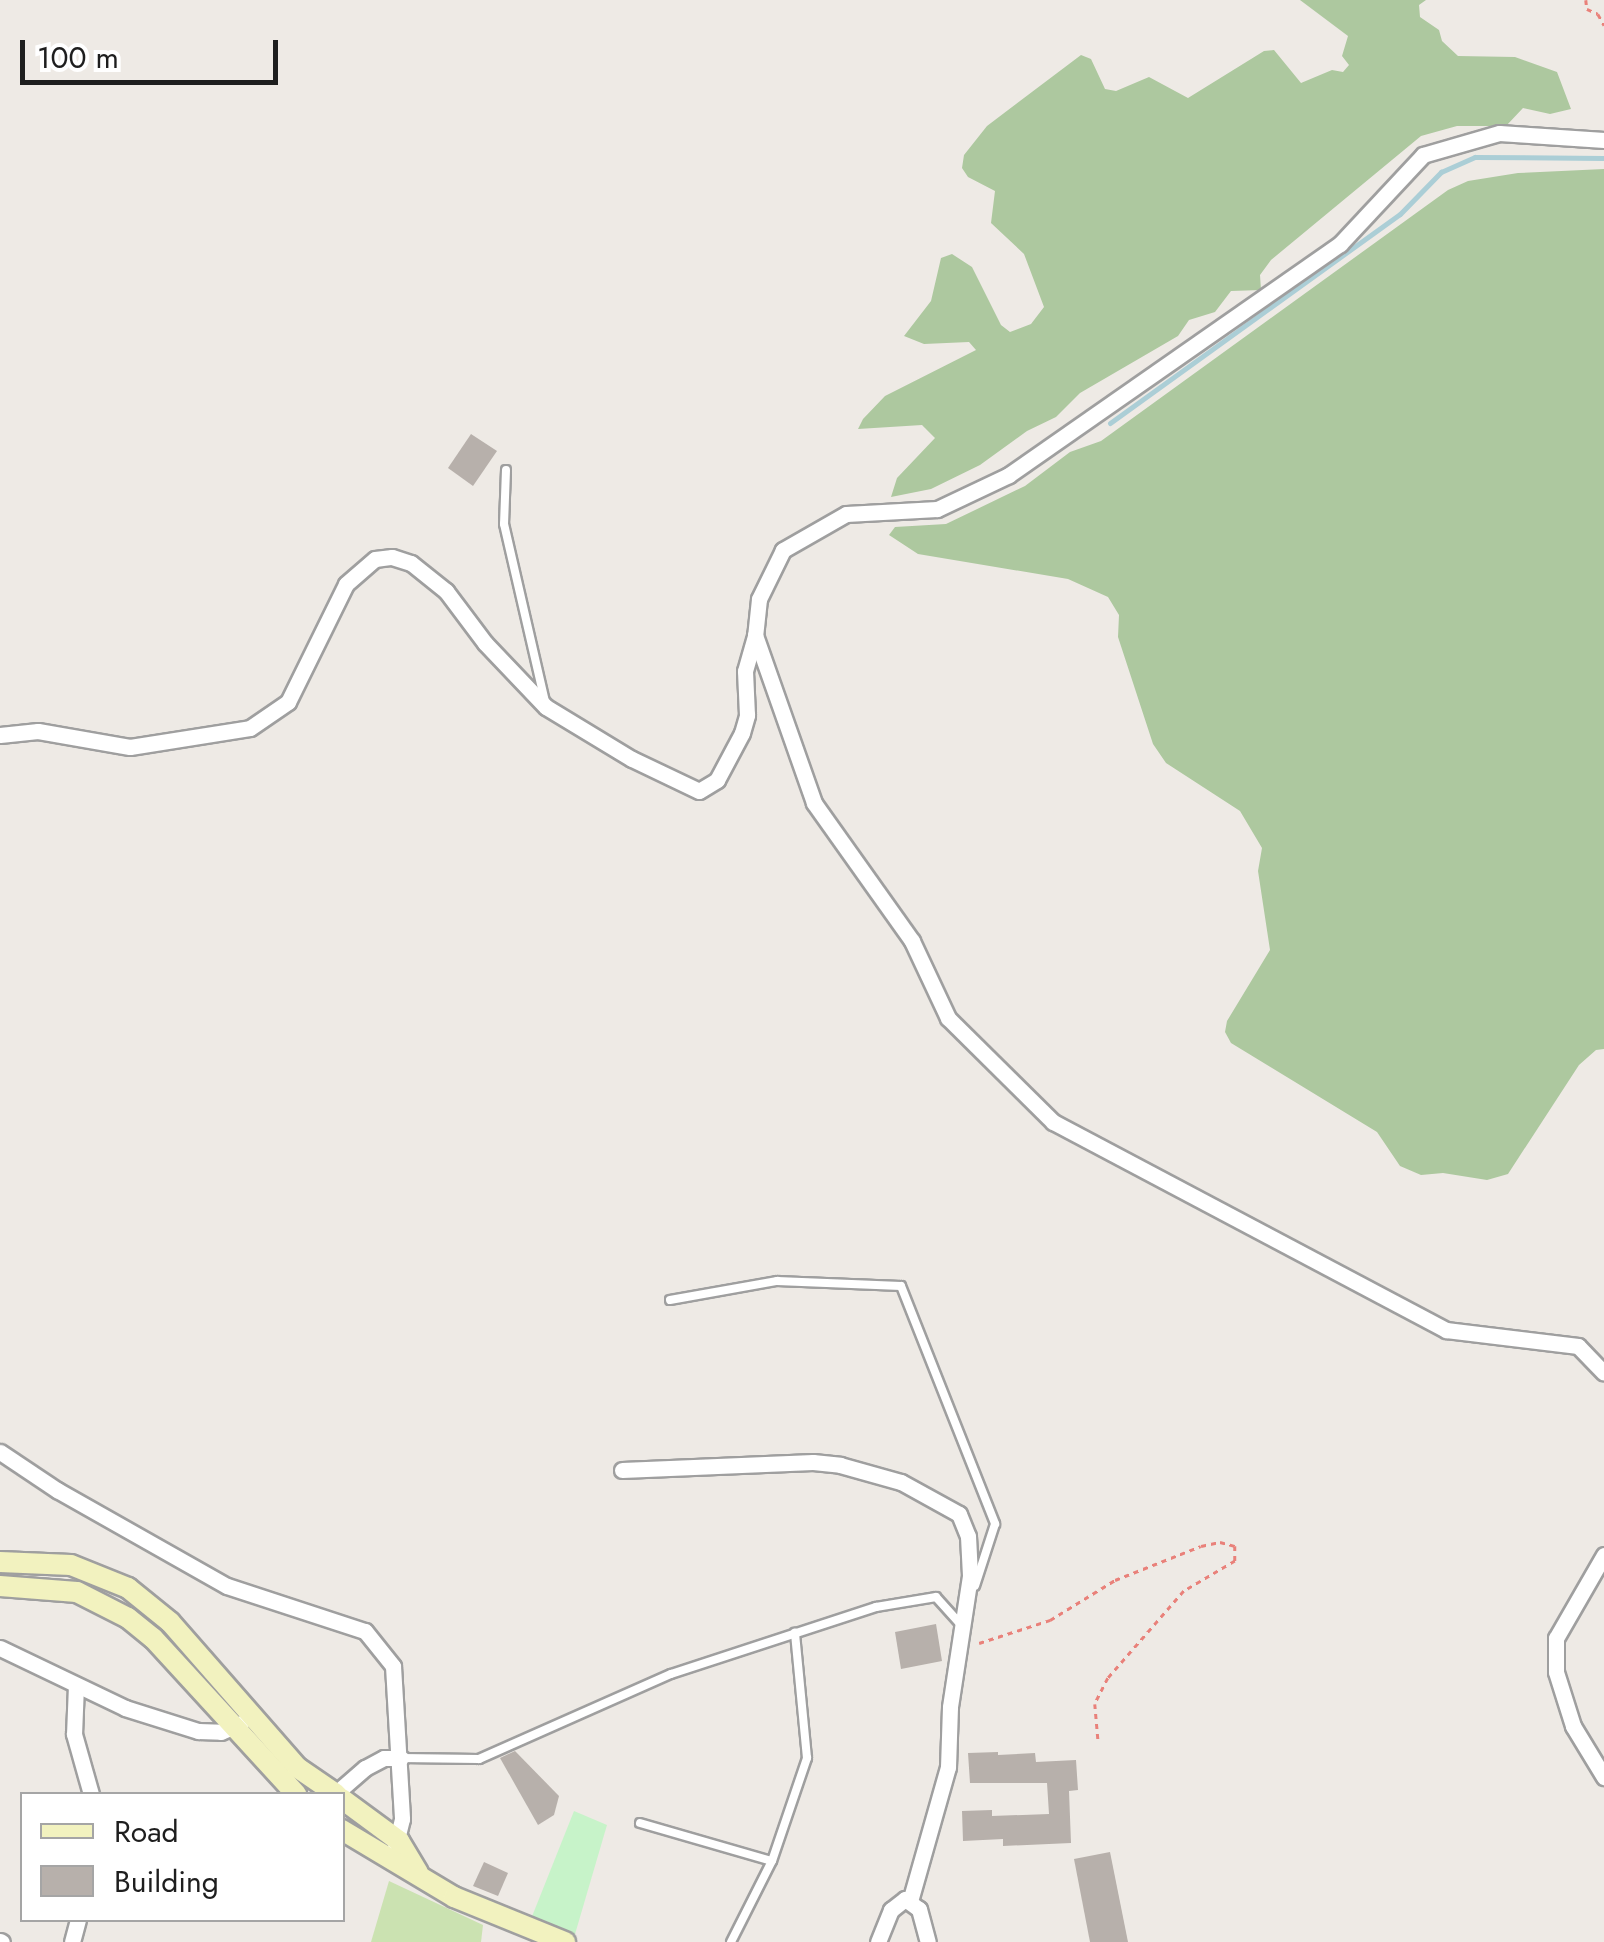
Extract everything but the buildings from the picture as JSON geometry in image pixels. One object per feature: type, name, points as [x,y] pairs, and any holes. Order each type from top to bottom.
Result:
[{"type":"street","points":[[0,736],[38,731],[130,747],[250,728],[288,702],[316,638],[346,584],[375,559],[392,557],[411,563],[446,591],[484,643],[570,726],[688,789],[710,788],[742,733],[747,715],[745,672],[759,599],[783,550],[846,514],[938,509],[1009,475],[1340,244],[1423,155],[1499,133],[1604,140]]},
{"type":"street","points":[[755,635],[814,803],[912,941],[948,1018],[1052,1122],[1446,1330],[1578,1346],[1604,1373]]},
{"type":"street","points":[[0,1452],[56,1490],[227,1586],[365,1631],[393,1666],[401,1758],[394,1848]]},
{"type":"street","points":[[622,1470],[814,1462],[864,1471],[933,1496],[965,1524],[970,1576],[956,1649],[948,1767],[910,1901]]},
{"type":"street","points":[[1604,1555],[1556,1638],[1556,1672],[1573,1726],[1604,1777]]},
{"type":"street","points":[[0,1562],[71,1565],[128,1588],[170,1622],[295,1792]]},
{"type":"street","points":[[0,1586],[58,1588],[112,1608],[153,1638],[298,1768],[332,1792]]},
{"type":"street","points":[[0,1648],[125,1708],[198,1732],[244,1721]]},
{"type":"street","points":[[76,1684],[74,1734],[90,1792]]},
{"type":"street","points":[[337,1792],[364,1768],[384,1758],[401,1758]]},
{"type":"street","points":[[345,1802],[419,1875],[530,1936],[565,1942]]},
{"type":"street","points":[[345,1831],[394,1848]]},
{"type":"street","points":[[878,1942],[896,1904],[910,1901],[919,1908],[928,1942]]},
{"type":"lane","points":[[506,470],[504,524],[546,707]]},
{"type":"lane","points":[[670,1300],[778,1281],[901,1286],[996,1524],[961,1626]]},
{"type":"lane","points":[[1585,1582],[1604,1581]]},
{"type":"lane","points":[[401,1758],[479,1759],[671,1674],[876,1606],[936,1597],[961,1626]]},
{"type":"lane","points":[[731,1942],[772,1860],[807,1758],[795,1633]]},
{"type":"lane","points":[[640,1822],[772,1860]]},
{"type":"path","points":[[1586,0],[1587,9],[1598,14],[1604,26]]},
{"type":"path","points":[[956,1649],[1050,1620],[1114,1580],[1201,1546],[1220,1542],[1235,1546],[1238,1556],[1234,1561],[1184,1591],[1108,1678],[1096,1704],[1098,1742]]},
{"type":"green space","points":[[1300,0],[1426,0],[1419,5],[1420,17],[1439,30],[1442,41],[1458,56],[1515,57],[1557,72],[1571,109],[1550,114],[1523,108],[1506,126],[1457,126],[1421,136],[1271,260],[1260,275],[1261,290],[1231,291],[1215,312],[1189,320],[1178,336],[1080,393],[1056,417],[1027,431],[980,465],[931,489],[891,497],[897,478],[935,438],[922,425],[858,429],[863,419],[885,396],[976,350],[969,342],[924,344],[904,336],[931,301],[941,258],[952,254],[972,267],[1001,325],[1010,332],[1031,324],[1044,307],[1024,254],[991,223],[995,191],[968,177],[962,168],[964,155],[987,126],[1081,55],[1091,59],[1105,89],[1116,91],[1149,77],[1188,98],[1264,51],[1274,50],[1301,83],[1332,70],[1343,72],[1349,65],[1342,56],[1348,36]]},
{"type":"green space","points":[[1604,169],[1604,1049],[1596,1050],[1579,1065],[1508,1174],[1487,1180],[1443,1173],[1421,1175],[1400,1166],[1377,1132],[1231,1043],[1225,1032],[1227,1021],[1270,950],[1258,871],[1262,848],[1240,811],[1166,763],[1153,744],[1118,637],[1119,615],[1108,597],[1068,579],[918,554],[889,535],[895,527],[946,524],[1025,486],[1070,452],[1101,441],[1448,190],[1468,181],[1518,173]]},
{"type":"green space","points":[[574,1811],[607,1825],[573,1941],[529,1924]]},
{"type":"green space","points":[[389,1881],[483,1925],[481,1942],[371,1942]]},
{"type":"waterway","points":[[1110,423],[1400,214],[1441,172],[1475,157],[1604,158]]}]
